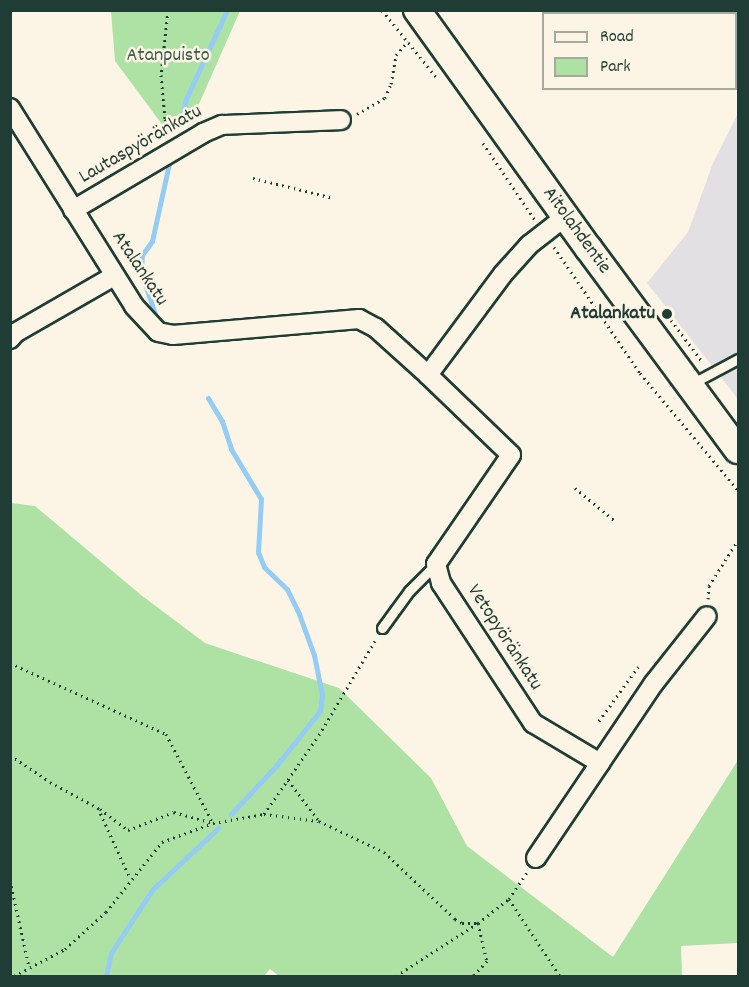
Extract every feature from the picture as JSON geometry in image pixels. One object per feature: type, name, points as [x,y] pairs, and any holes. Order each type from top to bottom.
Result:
[{"type":"main road","name":"Aitolahdentie","points":[[423,18],[565,217],[738,450]]},
{"type":"street","name":"Atalankatu","points":[[10,108],[114,276],[134,306],[158,332],[173,335],[359,318],[376,328],[428,375]]},
{"type":"street","name":"Lautaspyöränkatu","points":[[73,210],[222,125],[341,120]]},
{"type":"street","points":[[436,564],[511,454],[428,375],[503,274],[543,233],[565,217]]},
{"type":"street","points":[[10,339],[15,333],[114,276]]},
{"type":"street","name":"Vetopyöränkatu","points":[[436,564],[441,583],[533,723],[600,763]]},
{"type":"street","points":[[536,858],[654,683],[707,616]]},
{"type":"lane","points":[[691,385],[738,359]]},
{"type":"lane","points":[[382,628],[409,591],[436,564]]},
{"type":"path","points":[[168,10],[161,75],[165,118],[178,149]]},
{"type":"path","points":[[382,10],[442,84]]},
{"type":"path","points":[[341,120],[385,98],[391,84],[396,55],[423,18]]},
{"type":"path","points":[[481,139],[640,373],[738,490]]},
{"type":"path","points":[[253,178],[334,198]]},
{"type":"path","points":[[575,488],[614,520]]},
{"type":"path","points":[[707,616],[709,586],[738,540]]},
{"type":"path","points":[[264,814],[319,735],[382,628]]},
{"type":"path","points":[[10,663],[166,734],[213,823]]},
{"type":"path","points":[[599,721],[638,667]]},
{"type":"path","points":[[10,754],[50,782],[98,808],[129,830],[174,812],[213,823]]},
{"type":"path","points":[[288,780],[319,821]]},
{"type":"path","points":[[98,808],[130,878]]},
{"type":"path","points":[[14,976],[65,949],[106,912],[130,878],[162,842],[213,823],[264,814],[319,821],[384,852],[455,919],[462,923],[478,923]]},
{"type":"path","points":[[396,976],[478,923],[509,899],[536,858]]},
{"type":"path","points":[[10,880],[29,967]]},
{"type":"path","points":[[509,899],[560,976]]},
{"type":"path","points":[[473,976],[487,962],[478,923]]},
{"type":"shaded area","points":[[738,113],[738,399],[647,283],[688,232],[713,163]]},
{"type":"green space","name":"Atanpuisto","points":[[111,11],[240,11],[191,122],[164,127],[115,61]]},
{"type":"green space","points":[[11,503],[35,506],[141,595],[205,643],[339,688],[431,778],[467,846],[613,957],[738,760],[738,943],[681,946],[682,976],[279,976],[270,969],[264,976],[11,976]]},
{"type":"waterway","points":[[180,123],[186,99],[227,10]]},
{"type":"waterway","points":[[156,317],[141,272],[142,255],[152,241],[170,159]]},
{"type":"waterway","points":[[208,398],[222,421],[231,449],[261,499],[258,552],[264,567],[287,589],[299,614],[314,655],[322,695],[320,711],[276,766],[231,814]]},
{"type":"waterway","points":[[106,976],[111,953],[152,890],[218,828]]},
{"type":"place","name":"Atalankatu","points":[[667,314]]}]
